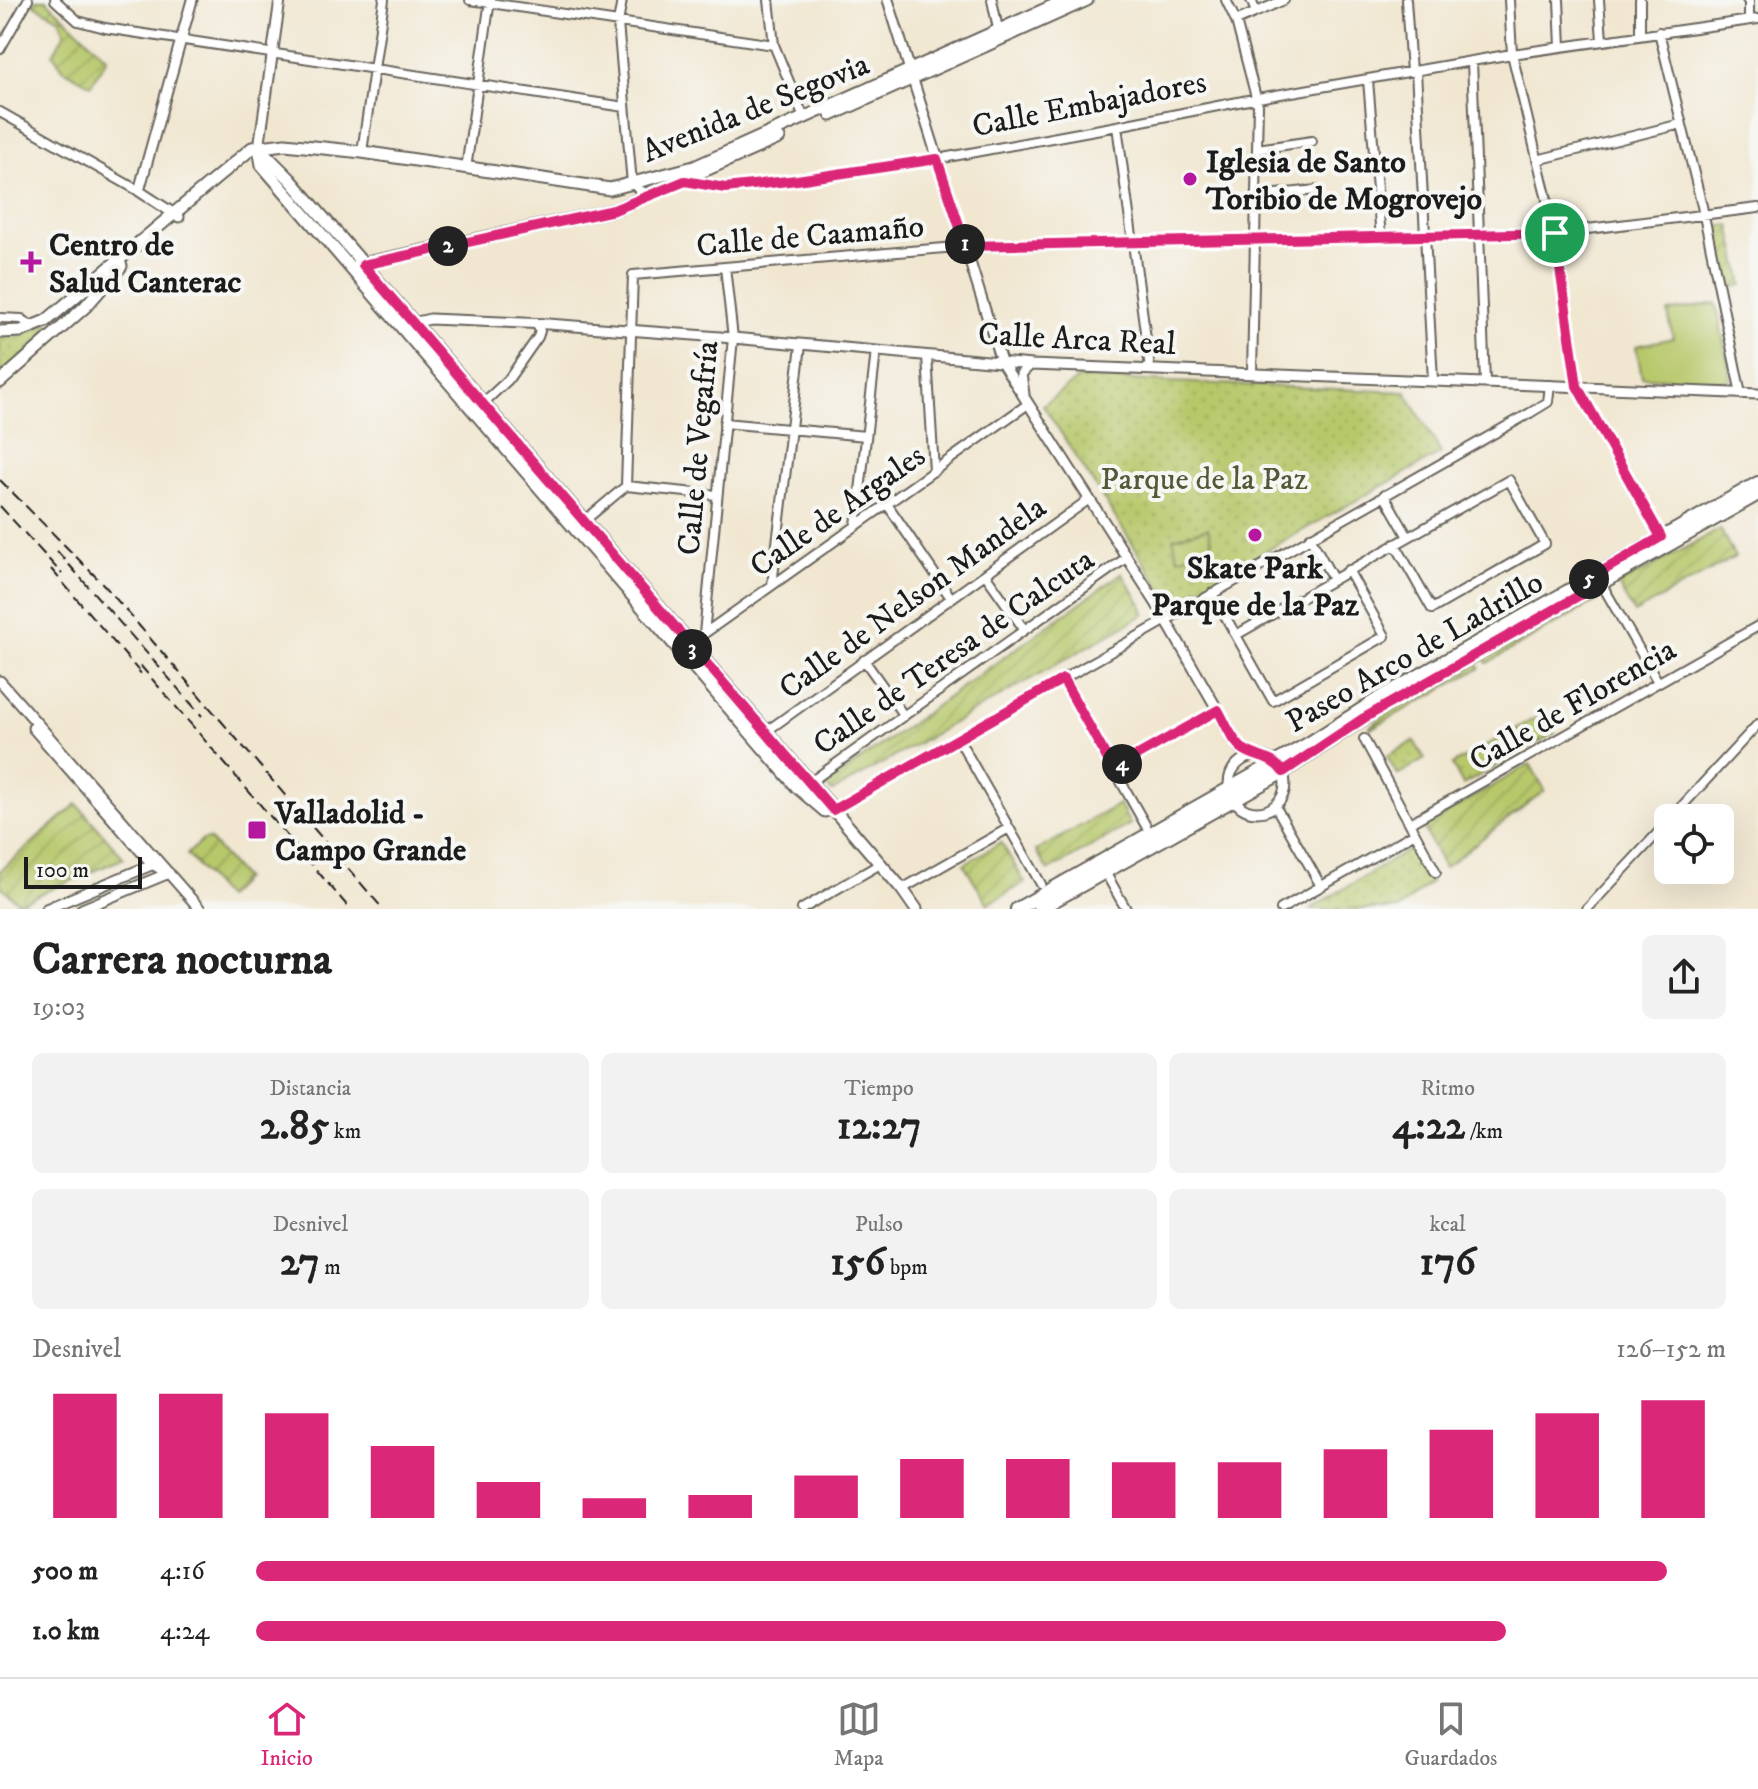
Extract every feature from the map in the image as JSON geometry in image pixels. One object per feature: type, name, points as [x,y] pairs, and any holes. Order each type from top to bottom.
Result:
[{"type":"main road","name":"Avenida de Segovia","points":[[685,181],[1066,0]]},
{"type":"main road","name":"Avenida de Segovia","points":[[0,382],[75,316],[113,274],[247,150],[285,144],[362,152],[610,189],[694,167],[1087,0]]},
{"type":"main road","points":[[259,148],[262,165],[797,787],[821,806],[902,889],[916,909]]},
{"type":"main road","points":[[259,148],[278,165],[833,810],[908,909]]},
{"type":"main road","name":"Avenida de Segovia","points":[[0,332],[13,333],[46,321],[245,162],[254,160],[262,165]]},
{"type":"main road","points":[[345,261],[363,265],[614,210],[685,181]]},
{"type":"main road","points":[[610,189],[614,210]]},
{"type":"main road","name":"Paseo Arco de Ladrillo","points":[[1279,767],[1308,744],[1378,699],[1758,483]]},
{"type":"main road","name":"Paseo Arco de Ladrillo","points":[[1039,909],[1232,794],[1758,494]]},
{"type":"main road","name":"Paseo Arco de Ladrillo","points":[[1017,909],[1232,794]]},
{"type":"street","points":[[0,49],[28,0]]},
{"type":"street","points":[[55,0],[78,21],[181,40],[625,107]]},
{"type":"street","points":[[139,191],[192,0]]},
{"type":"street","points":[[259,148],[280,0]]},
{"type":"street","points":[[362,152],[384,0]]},
{"type":"street","points":[[470,0],[774,45]]},
{"type":"street","points":[[622,0],[618,23],[632,184],[649,196]]},
{"type":"street","points":[[769,0],[774,45],[804,118]]},
{"type":"street","points":[[888,0],[1001,361],[1166,620],[1239,747],[1255,756]]},
{"type":"street","points":[[983,46],[999,36],[992,0]]},
{"type":"street","points":[[1226,0],[1236,21],[1258,98],[1252,373]]},
{"type":"street","points":[[1251,0],[1256,12]]},
{"type":"street","points":[[1236,21],[1283,0]]},
{"type":"street","points":[[1406,0],[1414,71],[1433,380]]},
{"type":"street","points":[[1509,0],[1512,54],[1555,233],[1577,386],[1661,537],[1678,539]]},
{"type":"street","points":[[1559,0],[1561,47]]},
{"type":"street","points":[[1599,0],[1602,40]]},
{"type":"street","points":[[1640,0],[1640,35]]},
{"type":"street","points":[[1747,0],[1755,19]]},
{"type":"street","points":[[466,169],[489,2]]},
{"type":"street","name":"Calle Embajadores","points":[[685,181],[725,188],[937,159],[1512,54],[1755,19]]},
{"type":"street","points":[[1659,32],[1704,214],[1741,394]]},
{"type":"street","points":[[1472,61],[1485,382]]},
{"type":"street","points":[[1368,80],[1381,238]]},
{"type":"street","points":[[0,112],[176,215]]},
{"type":"street","points":[[1537,160],[1681,124]]},
{"type":"street","points":[[1117,126],[1150,368]]},
{"type":"street","points":[[1257,149],[1312,141]]},
{"type":"street","points":[[1256,196],[1317,190]]},
{"type":"street","name":"Calle de Caamaño","points":[[631,330],[633,275],[966,246],[1555,233],[1758,208]]},
{"type":"street","name":"Calle de Vegafría","points":[[704,634],[733,338],[725,267]]},
{"type":"street","points":[[0,318],[22,319],[33,328]]},
{"type":"street","name":"Calle Arca Real","points":[[414,324],[430,319],[536,323],[1030,365],[1758,394]]},
{"type":"street","points":[[482,404],[516,370],[538,337],[540,331],[536,323]]},
{"type":"street","points":[[414,324],[414,342]]},
{"type":"street","points":[[626,486],[631,330]]},
{"type":"street","points":[[772,585],[801,345]]},
{"type":"street","points":[[856,526],[876,351]]},
{"type":"street","points":[[927,356],[934,471]]},
{"type":"street","points":[[1028,404],[1021,378],[1024,369],[1030,365]]},
{"type":"street","points":[[833,810],[1548,402],[1550,385]]},
{"type":"street","name":"Calle de Argales","points":[[689,645],[1028,404]]},
{"type":"street","points":[[724,423],[866,436]]},
{"type":"street","points":[[1236,635],[1348,570],[1509,480],[1545,544],[1432,609],[1395,544]]},
{"type":"street","points":[[583,522],[626,486],[716,495]]},
{"type":"street","points":[[1384,495],[1408,537]]},
{"type":"street","name":"Calle de Nelson Mandela","points":[[764,733],[1088,500]]},
{"type":"street","points":[[887,504],[951,598]]},
{"type":"street","points":[[1310,537],[1333,579]]},
{"type":"street","name":"Calle de Teresa de Calcuta","points":[[809,783],[1126,558]]},
{"type":"street","points":[[1212,593],[1273,701],[1385,636],[1348,570]]},
{"type":"street","points":[[985,574],[1024,629]]},
{"type":"street","name":"Paseo Arco de Ladrillo","points":[[1587,580],[1601,583]]},
{"type":"street","points":[[1601,583],[1658,682]]},
{"type":"street","name":"Calle de Florencia","points":[[1410,823],[1758,626]]},
{"type":"street","points":[[672,642],[689,645]]},
{"type":"street","points":[[864,660],[904,716]]},
{"type":"street","points":[[1063,679],[1146,826]]},
{"type":"street","points":[[0,681],[156,863]]},
{"type":"street","points":[[0,690],[200,909]]},
{"type":"street","points":[[1113,769],[1218,710]]},
{"type":"street","points":[[1685,804],[1758,724]]},
{"type":"street","points":[[958,738],[1041,884]]},
{"type":"street","points":[[1364,739],[1436,872]]},
{"type":"street","points":[[1239,747],[1237,765],[1231,776],[1232,794],[1239,805],[1253,812],[1276,807]]},
{"type":"street","points":[[1237,765],[1255,756],[1264,756],[1279,767],[1285,785],[1276,807]]},
{"type":"street","points":[[1276,807],[1321,886]]},
{"type":"street","points":[[902,889],[1009,828]]},
{"type":"street","points":[[1281,909],[1415,833]]},
{"type":"street","points":[[1587,909],[1654,837]]},
{"type":"street","points":[[46,909],[156,863]]},
{"type":"street","points":[[802,909],[876,865]]},
{"type":"street","points":[[1105,872],[1126,909]]},
{"type":"street","points":[[82,909],[169,873]]},
{"type":"green space","points":[[35,0],[46,0],[107,58],[91,85],[63,69],[53,54],[65,33],[60,19],[33,4]]},
{"type":"green space","points":[[1730,225],[1743,285],[1729,288],[1717,227]]},
{"type":"green space","points":[[1716,303],[1729,381],[1642,377],[1636,346],[1673,338],[1668,312]]},
{"type":"green space","points":[[48,323],[53,330],[0,376],[0,336],[12,338]]},
{"type":"green space","name":"Parque de la Paz","points":[[1079,378],[1406,392],[1441,453],[1171,604],[1043,405]]},
{"type":"green space","points":[[1208,528],[1213,547],[1178,558],[1173,538]]},
{"type":"green space","points":[[1720,529],[1735,557],[1634,613],[1618,585]]},
{"type":"green space","points":[[1122,573],[1145,614],[832,792],[825,785]]},
{"type":"green space","points":[[1598,589],[1601,591],[1598,600],[1487,663],[1483,655]]},
{"type":"green space","points":[[1476,660],[1480,668],[1370,729],[1419,691]]},
{"type":"green space","points":[[1544,713],[1555,733],[1463,785],[1452,765]]},
{"type":"green space","points":[[1414,741],[1425,759],[1397,775],[1387,756]]},
{"type":"green space","points":[[1530,764],[1545,790],[1444,868],[1423,827]]},
{"type":"green space","points":[[77,804],[124,858],[19,903],[0,885],[0,871]]},
{"type":"green space","points":[[1119,804],[1130,824],[1048,871],[1036,851]]},
{"type":"green space","points":[[209,839],[244,879],[225,898],[187,854],[203,840]]},
{"type":"green space","points":[[1001,842],[1025,883],[988,904],[964,864]]},
{"type":"green space","points":[[1414,847],[1432,881],[1399,909],[1310,909]]},
{"type":"railway","points":[[0,480],[105,586],[383,909]]},
{"type":"railway","points":[[0,506],[62,574]]},
{"type":"railway","points":[[57,551],[202,716]]},
{"type":"railway","points":[[51,569],[143,676]]},
{"type":"railway","points":[[140,665],[350,909]]},
{"type":"place","name":"Iglesia de Santo Toribio de Mogrovejo","points":[[1190,179]]},
{"type":"place","name":"Centro de Salud Canterac","points":[[31,262]]},
{"type":"place","name":"Skate Park Parque de la Paz","points":[[1255,535]]},
{"type":"place","name":"Valladolid - Campo Grande","points":[[257,830]]},
{"type":"route","points":[[937,159],[966,246],[1555,233],[1577,386],[1661,537],[1587,580],[1601,583],[1364,718],[1283,772],[1270,759],[1255,756],[1239,747],[1218,710],[1113,769],[1063,679],[833,810],[363,265],[614,210],[685,181],[725,188],[937,159]]}]
